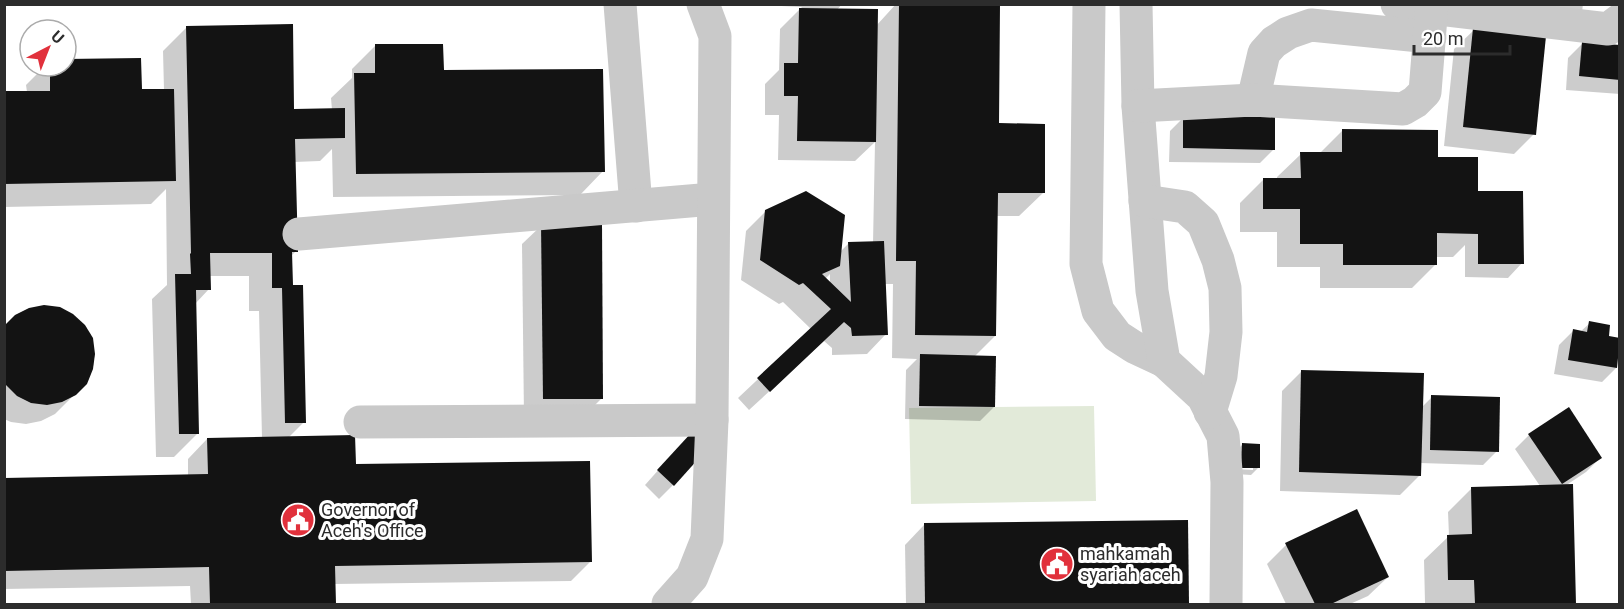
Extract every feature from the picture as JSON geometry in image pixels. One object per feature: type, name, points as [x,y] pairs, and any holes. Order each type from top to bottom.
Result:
[{"type":"lane","points":[[620,4],[636,206]]},
{"type":"lane","points":[[668,604],[692,577],[707,539],[712,420],[714,36],[703,4]]},
{"type":"lane","points":[[1089,4],[1086,264],[1098,311],[1117,336],[1164,361],[1203,397],[1223,436],[1227,482],[1226,604]]},
{"type":"lane","points":[[1136,4],[1138,106],[1152,291],[1164,361]]},
{"type":"lane","points":[[1398,4],[1431,17]]},
{"type":"lane","points":[[1138,106],[1253,100],[1403,109],[1425,92],[1431,17]]},
{"type":"lane","points":[[1253,100],[1264,53],[1288,33],[1311,25],[1431,17],[1608,28],[1620,20]]},
{"type":"lane","points":[[299,234],[713,199]]},
{"type":"lane","points":[[1145,201],[1185,207],[1203,223],[1218,260],[1225,288],[1226,332],[1221,376],[1210,412]]},
{"type":"lane","points":[[360,422],[712,420]]},
{"type":"green space","points":[[1094,406],[1096,501],[911,504],[909,408]]},
{"type":"building","points":[[899,4],[1000,4],[999,123],[1045,124],[1045,193],[998,193],[996,336],[915,335],[916,261],[896,261]]},
{"type":"building","points":[[799,8],[878,9],[876,142],[797,141],[798,96],[784,96],[784,63],[798,63]]},
{"type":"building","points":[[293,24],[294,109],[345,108],[345,138],[295,139],[298,252],[292,252],[293,285],[303,285],[306,423],[285,423],[282,288],[272,288],[272,253],[210,253],[211,290],[196,290],[199,434],[179,434],[175,274],[191,274],[186,26]]},
{"type":"building","points":[[1473,28],[1546,36],[1536,135],[1463,127]]},
{"type":"building","points":[[1582,42],[1620,45],[1620,80],[1579,76]]},
{"type":"building","points":[[375,44],[443,44],[444,70],[603,69],[605,172],[356,174],[354,73],[375,73]]},
{"type":"building","points":[[141,58],[142,89],[174,89],[176,181],[4,184],[4,91],[50,91],[50,78],[78,78],[78,59]]},
{"type":"building","points":[[1183,116],[1275,117],[1275,150],[1183,148]]},
{"type":"building","points":[[1342,129],[1438,130],[1438,157],[1478,157],[1478,191],[1523,191],[1524,264],[1478,264],[1478,234],[1437,233],[1437,265],[1343,265],[1343,244],[1300,244],[1300,209],[1263,209],[1263,178],[1301,178],[1300,152],[1342,152]]},
{"type":"building","points":[[806,191],[845,215],[840,266],[822,274],[851,302],[848,242],[884,241],[888,335],[852,336],[851,328],[844,322],[770,392],[757,378],[831,309],[803,283],[799,285],[760,260],[765,210]]},
{"type":"building","points":[[541,223],[602,223],[603,399],[543,399]]},
{"type":"building","points":[[44,305],[60,307],[73,314],[85,325],[93,338],[95,354],[93,369],[87,384],[76,395],[62,402],[47,405],[31,403],[17,396],[4,383],[4,326],[15,315],[29,308]]},
{"type":"building","points":[[1589,321],[1610,325],[1609,336],[1620,338],[1617,368],[1568,360],[1573,329],[1587,332]]},
{"type":"building","points":[[920,354],[996,356],[995,407],[919,406]]},
{"type":"building","points":[[1301,370],[1424,373],[1421,476],[1299,472]]},
{"type":"building","points":[[1431,395],[1500,397],[1499,452],[1430,450]]},
{"type":"building","points":[[1569,407],[1602,458],[1562,484],[1528,434]]},
{"type":"building","points":[[692,432],[709,447],[674,486],[657,470]]},
{"type":"building","name":"Governor of Aceh's Office","points":[[355,435],[356,464],[590,461],[592,562],[335,566],[336,604],[210,604],[209,567],[4,571],[4,478],[208,474],[207,438]]},
{"type":"building","points":[[1242,443],[1260,444],[1260,468],[1241,468]]},
{"type":"building","points":[[1573,484],[1576,604],[1475,604],[1474,580],[1448,580],[1447,535],[1472,534],[1471,487]]},
{"type":"building","points":[[1357,509],[1389,577],[1331,604],[1315,604],[1285,543]]},
{"type":"building","name":"mahkamah syariah aceh","points":[[1188,520],[1189,604],[925,604],[924,523]]},
{"type":"place","name":"Governor of Aceh's Office","points":[[298,520]]},
{"type":"place","name":"mahkamah syariah aceh","points":[[1057,564]]}]
